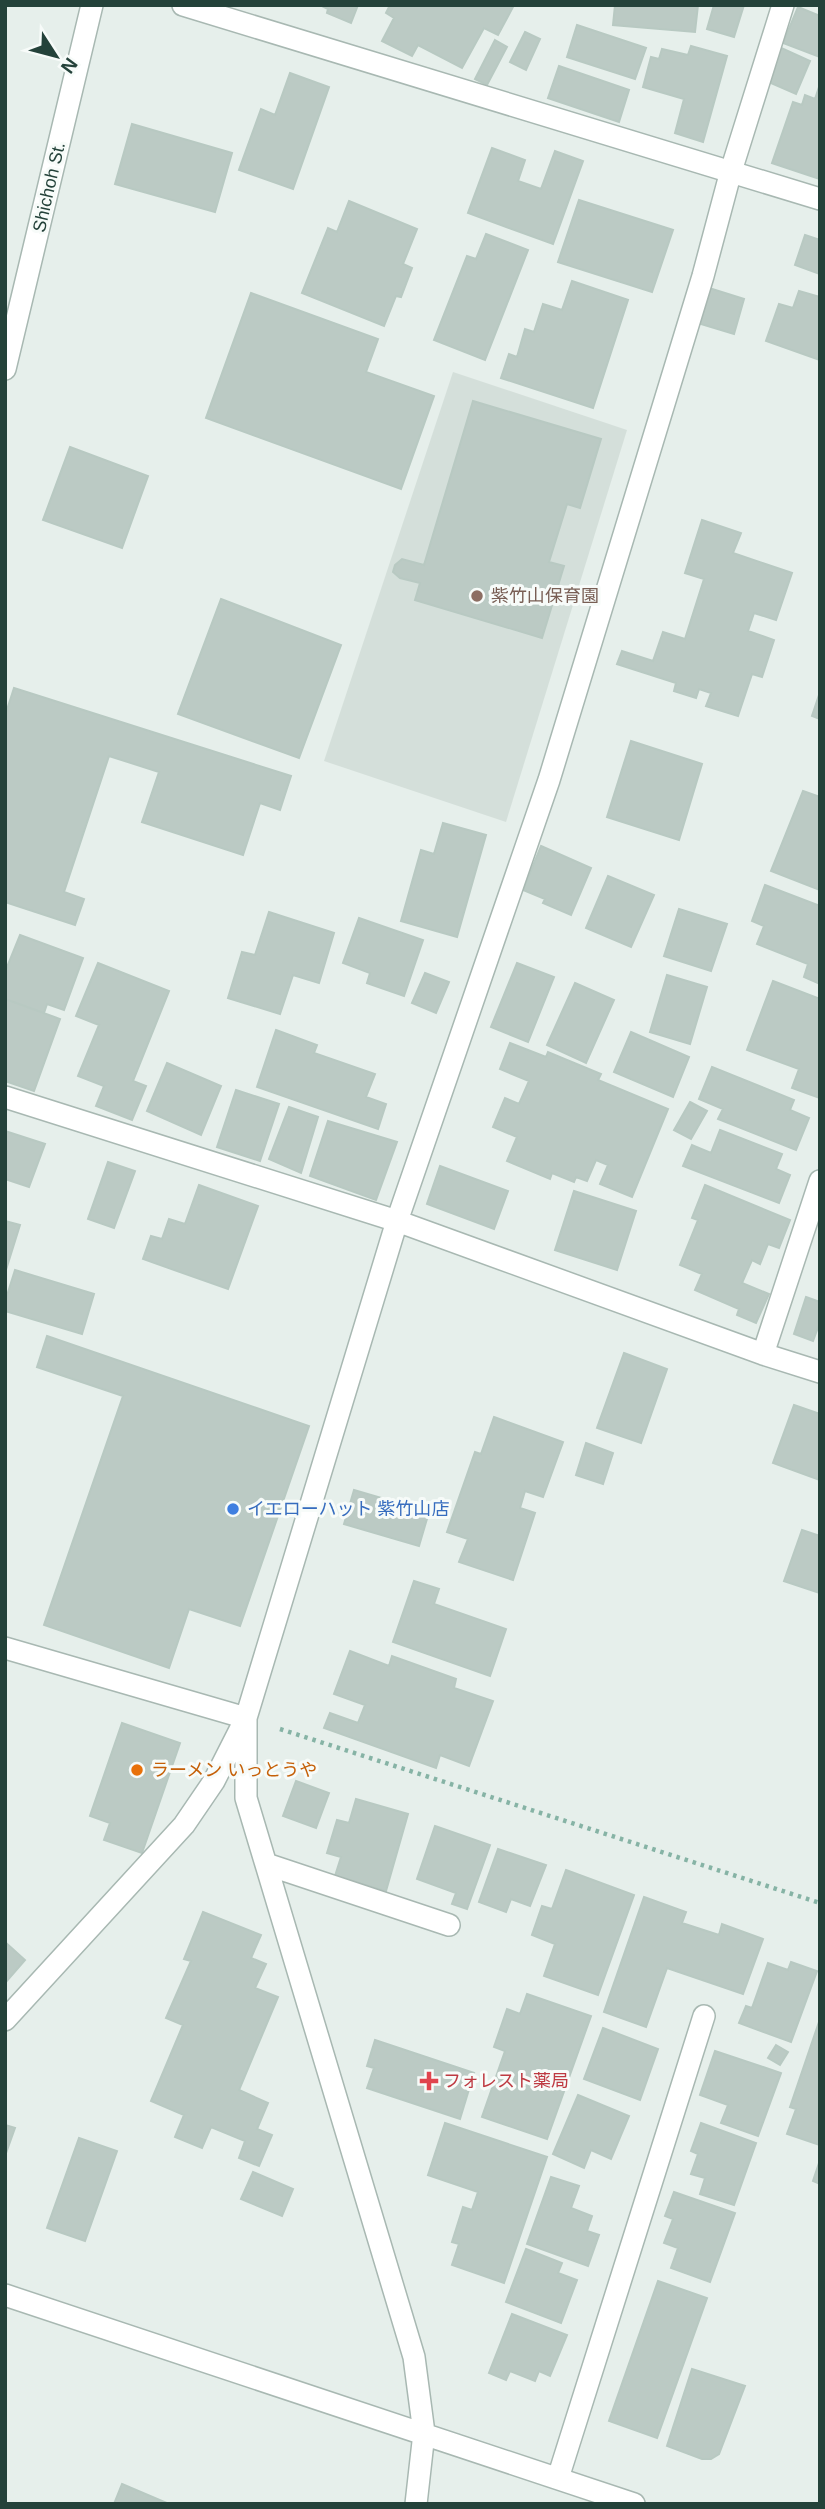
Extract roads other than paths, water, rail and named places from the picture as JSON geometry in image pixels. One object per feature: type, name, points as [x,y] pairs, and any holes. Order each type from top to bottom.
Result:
[{"type":"street","name":"Shichoh St.","points":[[5,369],[92,5]]},
{"type":"street","points":[[183,5],[820,199]]},
{"type":"street","points":[[5,2020],[184,1825],[214,1781],[246,1718],[397,1221],[549,780],[704,276],[731,172],[783,5]]},
{"type":"street","points":[[5,1097],[397,1221],[762,1354],[820,1372]]},
{"type":"street","points":[[762,1354],[820,1181]]},
{"type":"street","points":[[5,1647],[246,1718]]},
{"type":"street","points":[[246,1718],[246,1798],[414,2357],[424,2433],[416,2504]]},
{"type":"street","points":[[265,1864],[449,1926]]},
{"type":"street","points":[[558,2478],[704,2016]]},
{"type":"street","points":[[5,2295],[634,2504]]},
{"type":"place","name":"紫竹山保育園","points":[[477,596]]},
{"type":"place","name":"イエローハット 紫竹山店","points":[[233,1509]]},
{"type":"place","name":"ラーメン いっとうや","points":[[137,1770]]},
{"type":"place","name":"フォレスト薬局","points":[[429,2081]]}]
